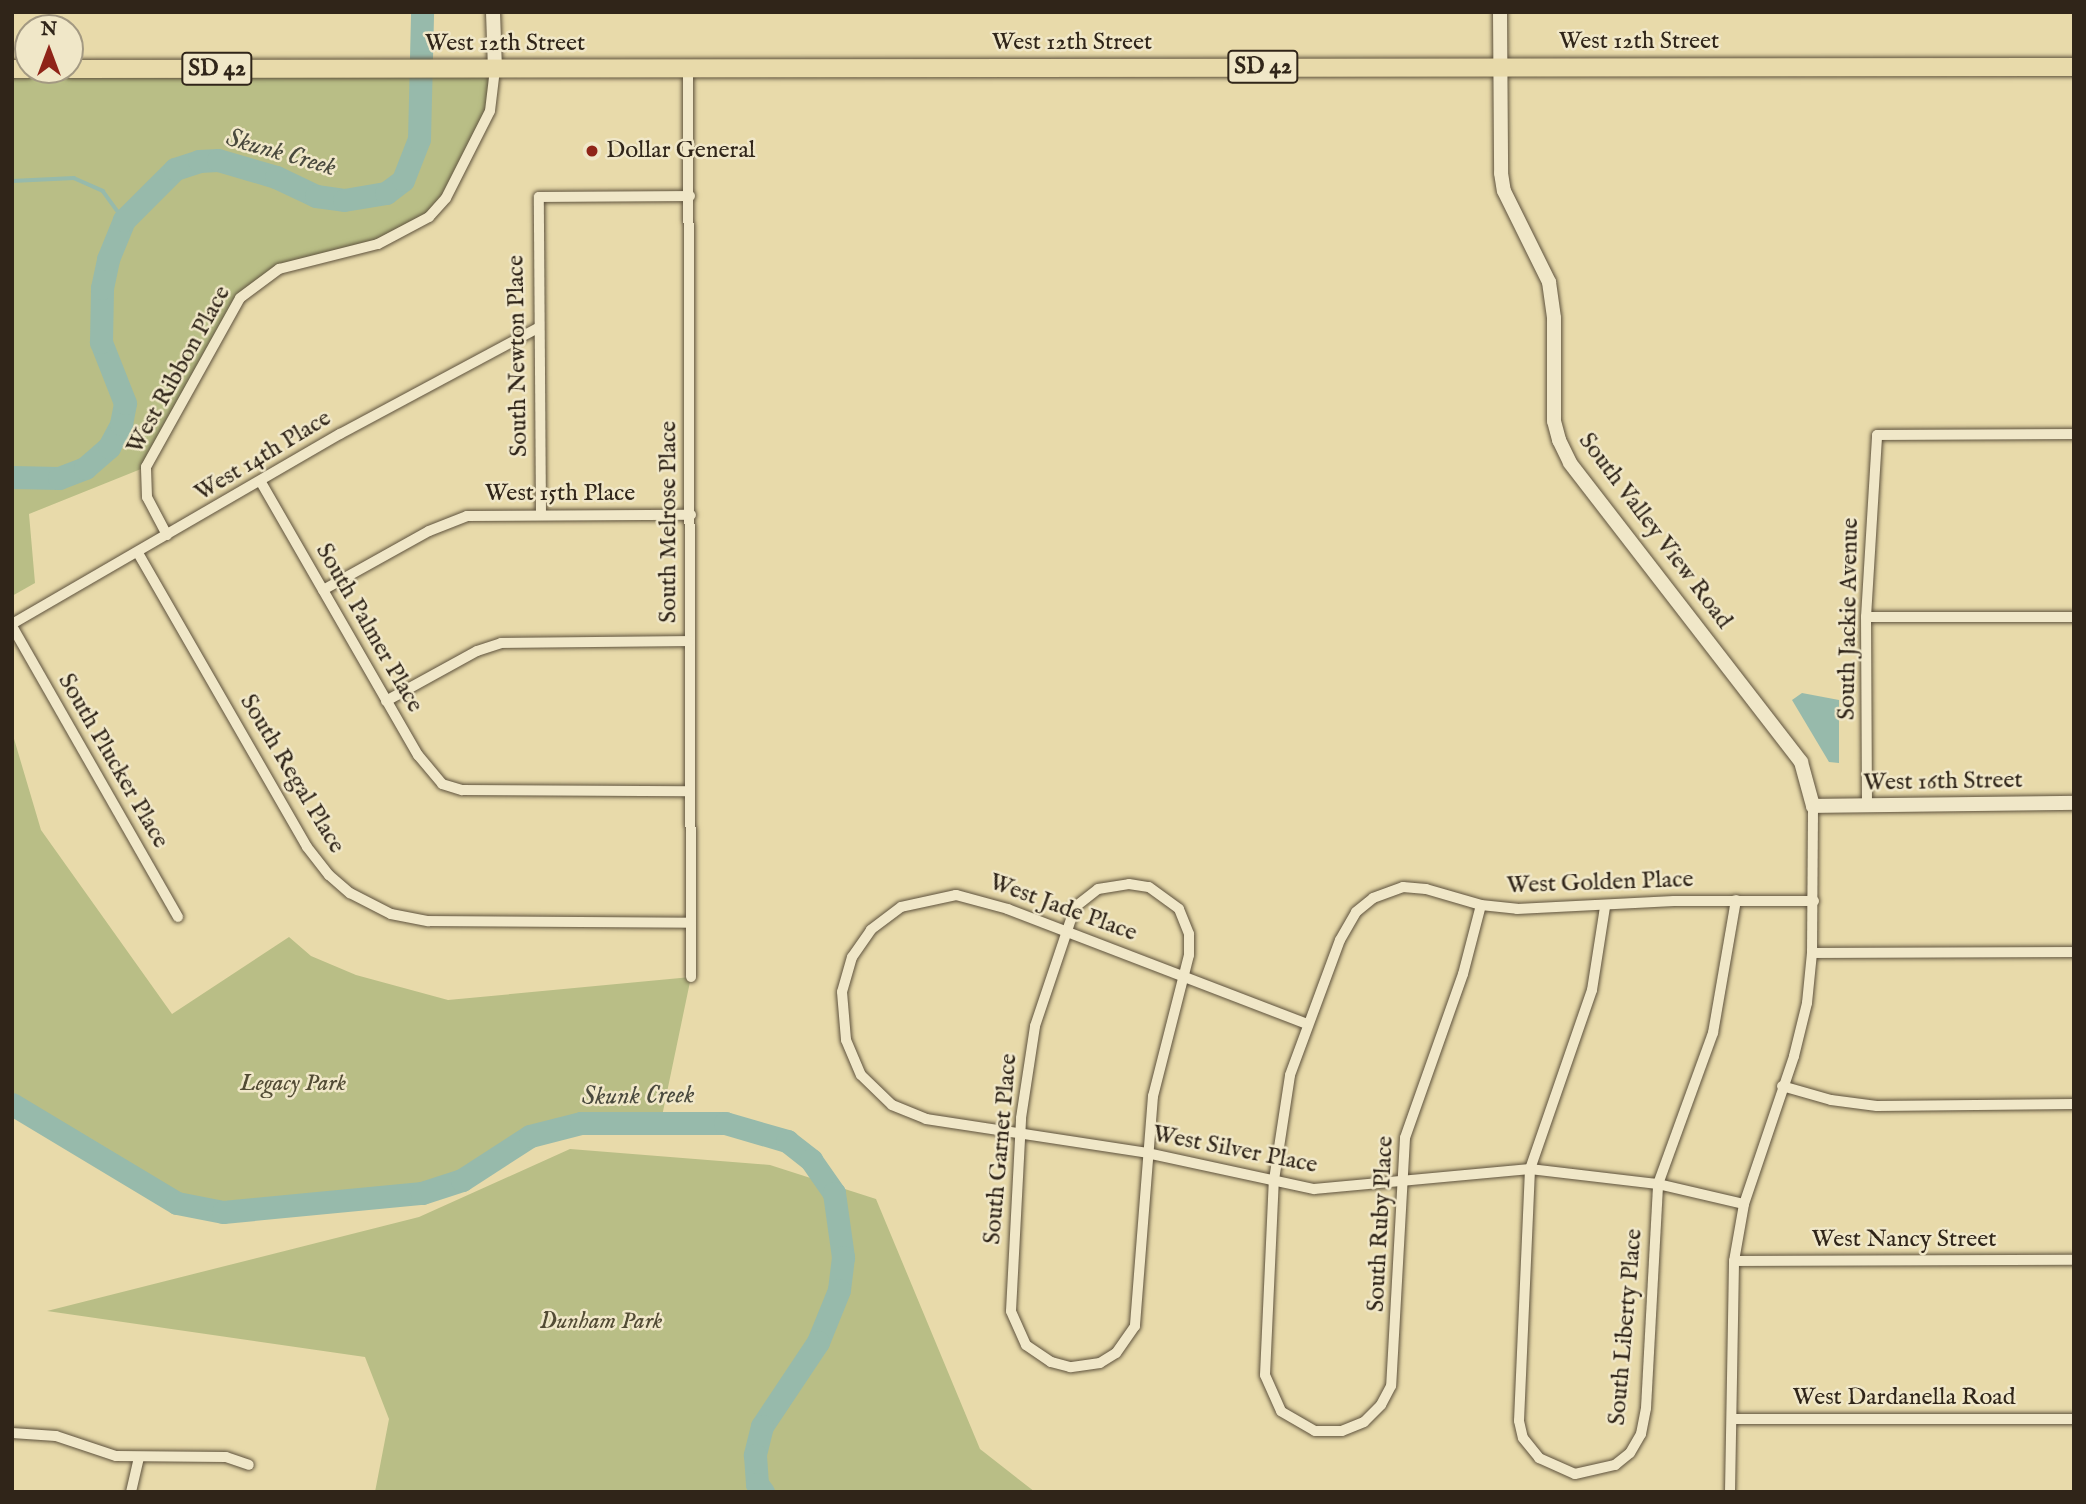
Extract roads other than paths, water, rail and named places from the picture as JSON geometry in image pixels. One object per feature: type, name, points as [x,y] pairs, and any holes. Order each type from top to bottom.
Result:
[{"type":"main road","name":"West 12th Street","points":[[84,69],[2074,67]]},
{"type":"street","points":[[493,12],[495,69]]},
{"type":"street","name":"South Valley View Road","points":[[1500,12],[1504,191],[1549,282],[1554,318],[1552,394],[1559,440],[1570,463],[1801,762],[1813,806]]},
{"type":"street","name":"South Melrose Place","points":[[688,68],[691,977]]},
{"type":"street","name":"West Ribbon Place","points":[[167,536],[147,497],[146,467],[240,298],[279,269],[378,244],[429,217],[446,198],[491,111],[495,69]]},
{"type":"street","name":"South Newton Place","points":[[541,514],[539,197],[690,196]]},
{"type":"street","name":"West 14th Place","points":[[12,625],[262,484],[352,428],[538,328]]},
{"type":"street","name":"South Jackie Avenue","points":[[1867,805],[1866,617],[1877,435],[2074,434]]},
{"type":"street","name":"South Palmer Place","points":[[262,484],[423,762],[448,788],[690,791]]},
{"type":"street","name":"West 15th Place","points":[[323,590],[455,520],[484,513],[691,515]]},
{"type":"street","name":"South Regal Place","points":[[138,552],[307,847],[329,876],[350,893],[391,914],[428,920],[691,923]]},
{"type":"street","points":[[1866,617],[2074,617]]},
{"type":"street","name":"South Plucker Place","points":[[12,625],[178,917]]},
{"type":"street","points":[[386,701],[477,651],[501,643],[689,641]]},
{"type":"street","name":"West 16th Street","points":[[1813,806],[2074,803]]},
{"type":"street","points":[[1730,1492],[1734,1419],[1734,1261],[1744,1204],[1801,1028],[1812,953],[1813,806]]},
{"type":"street","name":"South Garnet Place","points":[[1147,1153],[1135,1326],[1116,1353],[1100,1363],[1070,1367],[1051,1362],[1026,1345],[1011,1311],[1019,1135],[1035,1026],[1074,907],[1090,892],[1118,884],[1149,887],[1167,897],[1184,917],[1189,934],[1186,976]]},
{"type":"street","name":"West Golden Place","points":[[1307,1024],[1356,912],[1373,898],[1403,887],[1426,889],[1481,905],[1605,907],[1736,901],[1814,901]]},
{"type":"street","name":"West Jade Place","points":[[842,992],[848,968],[864,937],[901,907],[919,900],[968,896],[1186,976],[1307,1024]]},
{"type":"street","name":"South Liberty Place","points":[[1605,907],[1592,990],[1530,1169],[1519,1421],[1523,1438],[1539,1458],[1575,1474],[1615,1465],[1630,1452],[1641,1434],[1646,1408],[1658,1184],[1713,1033],[1736,901]]},
{"type":"street","name":"South Ruby Place","points":[[1274,1180],[1265,1375],[1273,1401],[1289,1419],[1324,1432],[1364,1422],[1381,1405],[1391,1386],[1402,1183],[1411,1114],[1463,974],[1481,905]]},
{"type":"street","points":[[1812,953],[2074,952]]},
{"type":"street","points":[[1147,1153],[1160,1061],[1186,976]]},
{"type":"street","name":"West Silver Place","points":[[842,992],[848,1050],[861,1075],[880,1097],[926,1119],[1147,1153],[1274,1180],[1335,1189],[1530,1169],[1658,1184],[1744,1204]]},
{"type":"street","points":[[1274,1180],[1284,1101],[1307,1024]]},
{"type":"street","points":[[1782,1086],[1831,1100],[1877,1106],[2074,1104]]},
{"type":"street","name":"West Nancy Street","points":[[1734,1261],[2074,1260]]},
{"type":"street","name":"West Dardanella Road","points":[[1734,1419],[2074,1419]]},
{"type":"street","points":[[12,1433],[56,1436],[86,1448],[139,1458],[226,1457],[249,1465]]},
{"type":"street","points":[[131,1492],[139,1458]]},
{"type":"waterway","name":"Skunk Creek","points":[[12,477],[59,478],[85,468],[109,447],[121,424],[125,403],[101,342],[102,288],[108,259],[124,220],[175,169],[199,161],[218,160],[276,177],[316,196],[344,200],[386,193],[403,180],[419,139],[422,12]]},
{"type":"waterway","points":[[12,181],[74,178],[103,191],[124,220]]},
{"type":"waterway","name":"Skunk Creek","points":[[12,1104],[177,1203],[223,1212],[422,1193],[462,1180],[530,1136],[581,1123],[725,1123],[787,1141],[811,1160],[834,1193],[843,1257],[839,1290],[818,1342],[762,1426],[755,1455],[757,1484],[763,1492]]},
{"type":"place","name":"Dollar General","points":[[592,151]]},
{"type":"park label","name":"Legacy Park","points":[[293,1084]]},
{"type":"park label","name":"Dunham Park","points":[[601,1322]]}]
